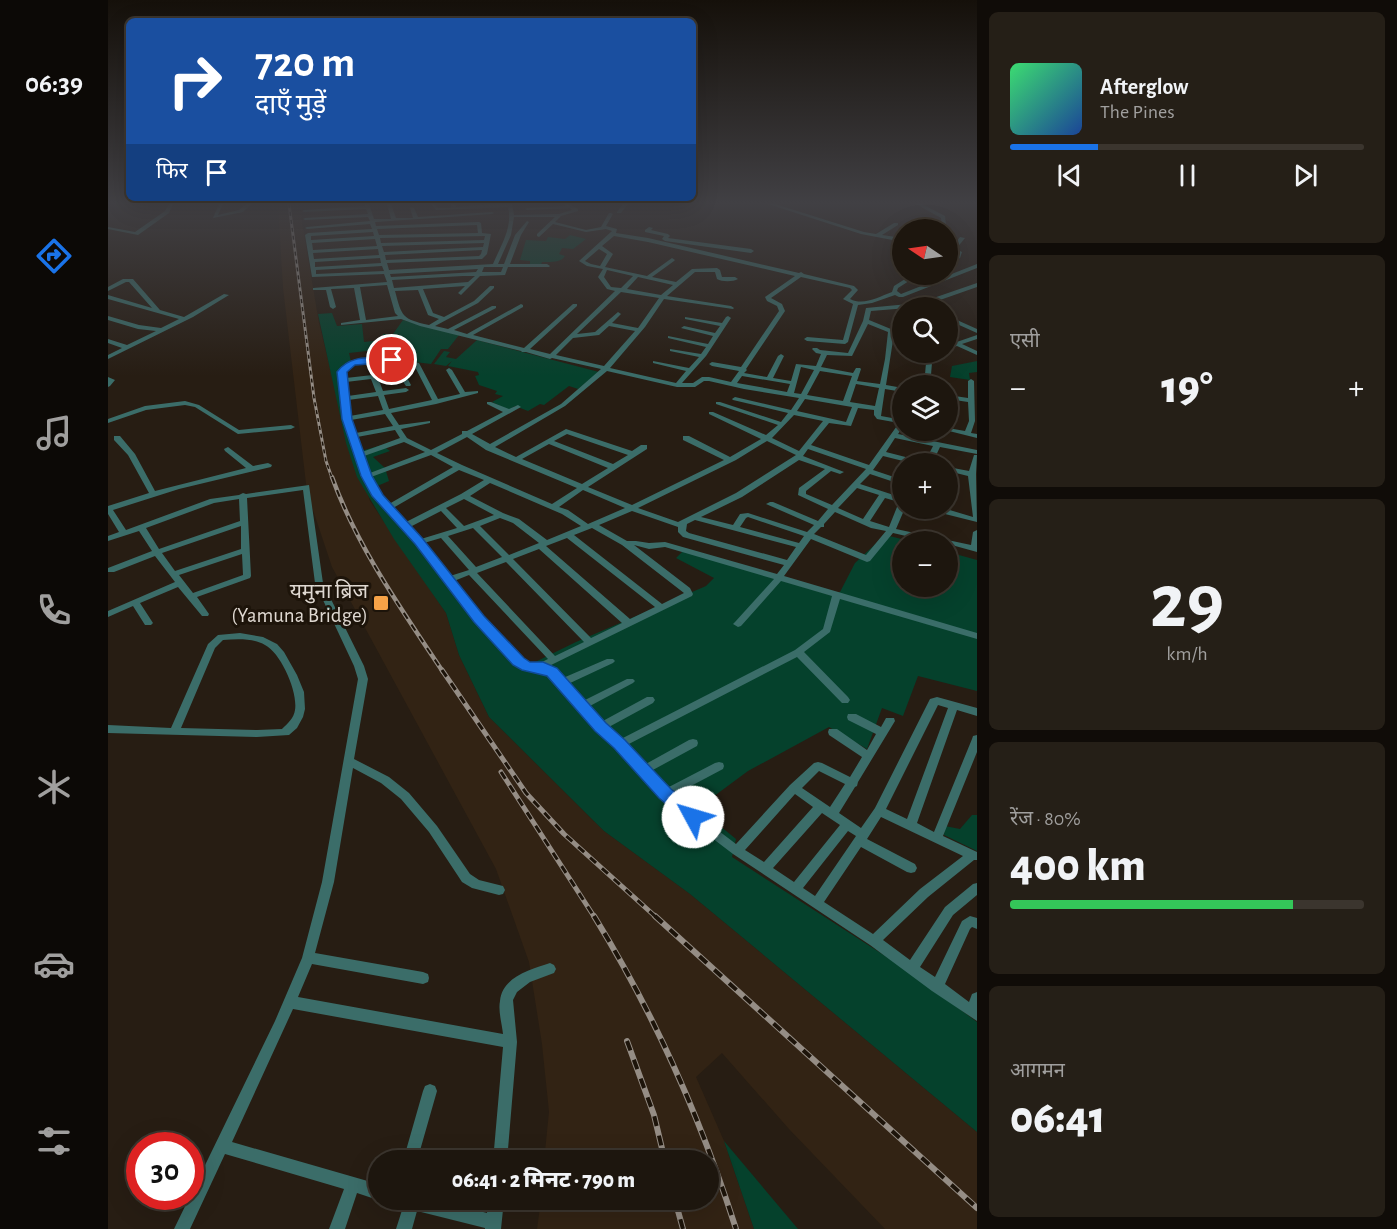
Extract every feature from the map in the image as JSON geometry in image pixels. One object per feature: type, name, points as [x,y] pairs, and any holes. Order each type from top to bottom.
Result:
[{"type":"street","points":[[313,261],[314,276],[319,277],[389,281],[420,288],[470,284]]},
{"type":"street","points":[[313,269],[336,261]]},
{"type":"street","points":[[384,261],[398,313],[403,317],[431,326],[550,357],[677,385],[694,385],[705,378],[878,409]]},
{"type":"street","points":[[315,289],[479,271],[502,275],[508,261]]},
{"type":"street","points":[[583,261],[677,284]]},
{"type":"street","points":[[607,261],[600,277],[606,286],[731,308]]},
{"type":"street","points":[[648,277],[670,261]]},
{"type":"street","points":[[744,261],[854,288],[855,290],[846,299],[856,304],[868,307],[892,307]]},
{"type":"street","points":[[461,293],[470,284],[482,265],[547,266]]},
{"type":"street","points":[[815,349],[850,356],[866,321],[868,307],[877,298],[898,294],[977,266]]},
{"type":"street","points":[[489,448],[563,405],[607,369],[663,296],[696,269],[717,270],[720,279],[735,279]]},
{"type":"street","points":[[733,384],[782,311],[780,305],[769,300],[768,297],[801,274]]},
{"type":"street","points":[[550,357],[638,275]]},
{"type":"street","points":[[108,289],[125,280],[131,280],[158,311]]},
{"type":"street","points":[[899,285],[896,287],[898,294],[904,297]]},
{"type":"street","points":[[946,297],[977,285]]},
{"type":"street","points":[[357,286],[363,322]]},
{"type":"street","points":[[431,326],[479,300],[492,287]]},
{"type":"street","points":[[328,288],[333,307]]},
{"type":"street","points":[[420,288],[430,314],[444,319]]},
{"type":"street","points":[[108,357],[226,295]]},
{"type":"street","points":[[108,297],[184,319]]},
{"type":"street","points":[[807,339],[845,342],[856,304]]},
{"type":"street","points":[[525,351],[575,305]]},
{"type":"street","points":[[468,336],[521,306]]},
{"type":"street","points":[[448,331],[494,307]]},
{"type":"street","points":[[571,336],[594,335],[618,314]]},
{"type":"street","points":[[343,324],[403,317]]},
{"type":"street","points":[[108,318],[160,330]]},
{"type":"street","points":[[677,385],[710,346],[726,321],[687,318]]},
{"type":"street","points":[[866,321],[891,331],[877,416],[892,420]]},
{"type":"street","points":[[958,322],[977,331]]},
{"type":"street","points":[[607,324],[639,330]]},
{"type":"street","points":[[684,328],[718,335]]},
{"type":"street","points":[[670,337],[710,346]]},
{"type":"street","points":[[958,345],[977,337]]},
{"type":"street","points":[[108,341],[127,347]]},
{"type":"street","points":[[958,345],[977,353]]},
{"type":"street","points":[[672,350],[702,356]]},
{"type":"street","points":[[449,580],[633,508],[768,438],[805,396],[825,352]]},
{"type":"street","points":[[769,379],[781,356]]},
{"type":"street","points":[[436,402],[420,366],[412,363],[384,359],[353,362],[343,370],[347,419],[367,476],[378,496],[419,542],[479,619],[519,662],[527,667],[552,672],[600,727],[620,744],[665,794],[738,851],[874,941],[937,987],[975,1008]]},
{"type":"street","points":[[656,362],[688,370]]},
{"type":"street","points":[[712,364],[794,383]]},
{"type":"street","points":[[790,394],[798,365],[856,375],[892,388]]},
{"type":"street","points":[[449,369],[463,394]]},
{"type":"street","points":[[343,380],[402,374],[407,388],[344,399]]},
{"type":"street","points":[[846,403],[856,375]]},
{"type":"street","points":[[374,377],[387,412],[404,439],[459,467],[554,507],[625,543],[689,592],[687,596],[660,607],[540,668]]},
{"type":"street","points":[[108,379],[111,380],[108,385]]},
{"type":"street","points":[[967,434],[972,421],[971,381]]},
{"type":"street","points":[[347,419],[476,392]]},
{"type":"street","points":[[958,398],[971,400]]},
{"type":"street","points":[[735,399],[827,421],[851,424],[856,405]]},
{"type":"street","points":[[108,421],[145,408],[185,403],[197,406],[238,432],[291,427]]},
{"type":"street","points":[[489,403],[509,412]]},
{"type":"street","points":[[718,404],[781,424]]},
{"type":"street","points":[[367,476],[433,452],[518,407]]},
{"type":"street","points":[[711,413],[768,438],[799,456],[840,472]]},
{"type":"street","points":[[465,434],[489,448],[633,508],[672,524],[683,524],[739,495],[799,456],[827,421]]},
{"type":"street","points":[[353,436],[428,422]]},
{"type":"street","points":[[517,459],[564,432],[571,431],[633,454]]},
{"type":"street","points":[[958,432],[977,436]]},
{"type":"street","points":[[117,438],[131,454],[153,494]]},
{"type":"street","points":[[686,438],[729,460]]},
{"type":"street","points":[[360,455],[404,439]]},
{"type":"street","points":[[738,624],[779,578],[809,535],[870,470],[892,440]]},
{"type":"street","points":[[549,441],[613,468]]},
{"type":"street","points":[[918,441],[977,452]]},
{"type":"street","points":[[933,453],[937,445]]},
{"type":"street","points":[[554,507],[644,447]]},
{"type":"street","points":[[807,447],[892,479]]},
{"type":"street","points":[[228,448],[251,469]]},
{"type":"street","points":[[882,453],[892,455]]},
{"type":"street","points":[[958,514],[977,518],[972,474],[977,457]]},
{"type":"street","points":[[124,533],[109,509],[153,494],[268,465]]},
{"type":"street","points":[[388,508],[459,467]]},
{"type":"street","points":[[830,469],[802,490],[802,493],[865,522],[900,531]]},
{"type":"street","points":[[958,471],[972,474]]},
{"type":"street","points":[[405,526],[464,496],[489,480]]},
{"type":"street","points":[[856,485],[892,497]]},
{"type":"street","points":[[108,538],[198,505],[243,495],[306,487],[319,583],[363,679],[328,882],[308,958],[290,1002],[182,1229]]},
{"type":"street","points":[[865,522],[884,494]]},
{"type":"street","points":[[191,596],[246,577],[243,495]]},
{"type":"street","points":[[464,496],[516,521],[628,623]]},
{"type":"street","points":[[770,504],[820,525]]},
{"type":"street","points":[[442,508],[462,529]]},
{"type":"street","points":[[419,542],[500,515]]},
{"type":"street","points":[[735,528],[743,516],[747,515],[809,535],[866,559],[892,529],[896,519]]},
{"type":"street","points":[[696,518],[802,546]]},
{"type":"street","points":[[111,570],[156,552],[243,523]]},
{"type":"street","points":[[683,524],[682,532],[686,535],[790,564]]},
{"type":"street","points":[[475,525],[590,642]]},
{"type":"street","points":[[141,527],[156,552],[205,614]]},
{"type":"street","points":[[958,545],[976,549],[977,532]]},
{"type":"street","points":[[567,534],[660,607]]},
{"type":"street","points":[[444,535],[473,571],[554,660]]},
{"type":"street","points":[[625,543],[649,546],[665,544],[977,636]]},
{"type":"street","points":[[174,574],[246,550]]},
{"type":"street","points":[[108,614],[180,583]]},
{"type":"street","points":[[620,744],[798,652],[827,630],[837,595]]},
{"type":"street","points":[[135,602],[148,623]]},
{"type":"street","points":[[108,729],[174,732],[285,732],[298,715],[302,697],[300,689],[272,644],[261,639],[220,637],[211,646],[174,732]]},
{"type":"street","points":[[798,652],[845,700]]},
{"type":"street","points":[[560,682],[610,661]]},
{"type":"street","points":[[581,706],[630,681]]},
{"type":"street","points":[[600,727],[650,700]]},
{"type":"street","points":[[816,904],[879,812],[934,702],[977,712]]},
{"type":"street","points":[[910,826],[954,705]]},
{"type":"street","points":[[852,717],[883,733]]},
{"type":"street","points":[[832,814],[890,721]]},
{"type":"street","points":[[833,732],[868,756]]},
{"type":"street","points":[[937,838],[977,739]]},
{"type":"street","points":[[644,770],[693,743]]},
{"type":"street","points":[[349,761],[385,780],[405,796],[433,829],[466,878],[476,884],[499,890]]},
{"type":"street","points":[[665,794],[719,766]]},
{"type":"street","points":[[738,851],[794,788],[818,766],[853,783]]},
{"type":"street","points":[[794,788],[847,824],[862,838],[911,868]]},
{"type":"street","points":[[765,869],[821,806]]},
{"type":"street","points":[[874,941],[924,893],[975,856],[879,812]]},
{"type":"street","points":[[795,890],[847,824]]},
{"type":"street","points":[[912,968],[949,911],[977,888]]},
{"type":"street","points":[[937,987],[966,925],[970,921],[977,924]]},
{"type":"street","points":[[308,958],[423,978]]},
{"type":"street","points":[[501,1150],[510,1042],[506,1010],[508,994],[526,977],[550,969]]},
{"type":"street","points":[[290,1002],[510,1042]]},
{"type":"street","points":[[413,1150],[430,1090]]},
{"type":"street","points":[[222,1146],[368,1189]]},
{"type":"street","points":[[337,1229],[352,1184]]},
{"type":"street","points":[[404,1229],[407,1210]]},
{"type":"street","points":[[441,1210],[494,1225],[495,1210]]},
{"type":"shaded area","points":[[281,261],[309,261],[319,323],[334,384],[370,501],[446,613],[459,655],[489,717],[604,831],[690,894],[977,1132],[977,1229],[885,1229],[789,1129],[722,1053],[696,1077],[724,1141],[754,1229],[537,1229],[540,1210],[719,1210],[719,1150],[545,1150],[549,1112],[542,1044],[529,962],[496,869],[332,567],[307,492]]},
{"type":"green space","points":[[530,261],[557,261],[542,262],[541,265],[530,265]]},
{"type":"green space","points":[[332,313],[337,326],[362,324],[364,342],[383,340],[383,334],[393,334],[403,320],[459,335],[448,349],[441,349],[431,364],[391,359],[390,353],[386,353],[384,349],[349,353],[352,366],[345,370],[344,374],[349,420],[361,451],[382,445],[390,451],[373,457],[385,468],[389,481],[375,487],[481,618],[508,646],[531,664],[706,586],[714,578],[676,558],[683,551],[830,595],[840,592],[855,563],[885,535],[892,537],[892,597],[958,597],[958,555],[977,560],[977,691],[918,676],[903,716],[882,708],[867,749],[829,727],[748,771],[698,808],[736,839],[732,857],[910,972],[977,1022],[977,1132],[690,894],[604,831],[489,717],[459,655],[446,613],[394,539],[357,477],[346,443],[318,314]]},
{"type":"green space","points":[[477,340],[599,372],[578,389],[569,386],[544,405],[540,404],[528,411],[515,406],[509,410],[492,402],[503,396],[495,394],[497,391],[479,385],[475,376],[479,375],[478,372],[448,366],[452,361],[446,366],[434,364],[444,351],[450,352],[446,357],[456,359]]},
{"type":"green space","points":[[977,361],[977,372],[969,373],[970,380],[958,378],[958,375],[950,375],[952,366]]},
{"type":"green space","points":[[972,815],[977,815],[977,851],[944,835],[945,826],[960,829]]},
{"type":"green space","points":[[724,1141],[798,1229],[754,1229]]},
{"type":"railway","points":[[296,261],[314,398],[326,461],[332,478]]},
{"type":"railway","points":[[332,477],[367,553],[396,602],[443,672]]},
{"type":"railway","points":[[442,670],[526,793],[564,834],[657,918]]},
{"type":"railway","points":[[501,772],[595,918]]},
{"type":"railway","points":[[594,916],[637,991],[675,1068],[708,1148],[736,1229]]},
{"type":"railway","points":[[655,916],[977,1208]]},
{"type":"railway","points":[[627,1041],[654,1115],[662,1150]]},
{"type":"railway","points":[[678,1210],[683,1229]]},
{"type":"place","name":"यमुना ब्रिज (Yamuna Bridge)","points":[[381,603]]},
{"type":"route","points":[[392,360],[353,362],[347,365],[342,372],[347,419],[367,476],[378,496],[419,542],[479,619],[519,662],[527,667],[543,668],[552,672],[600,727],[620,744],[665,794],[693,817]]}]
